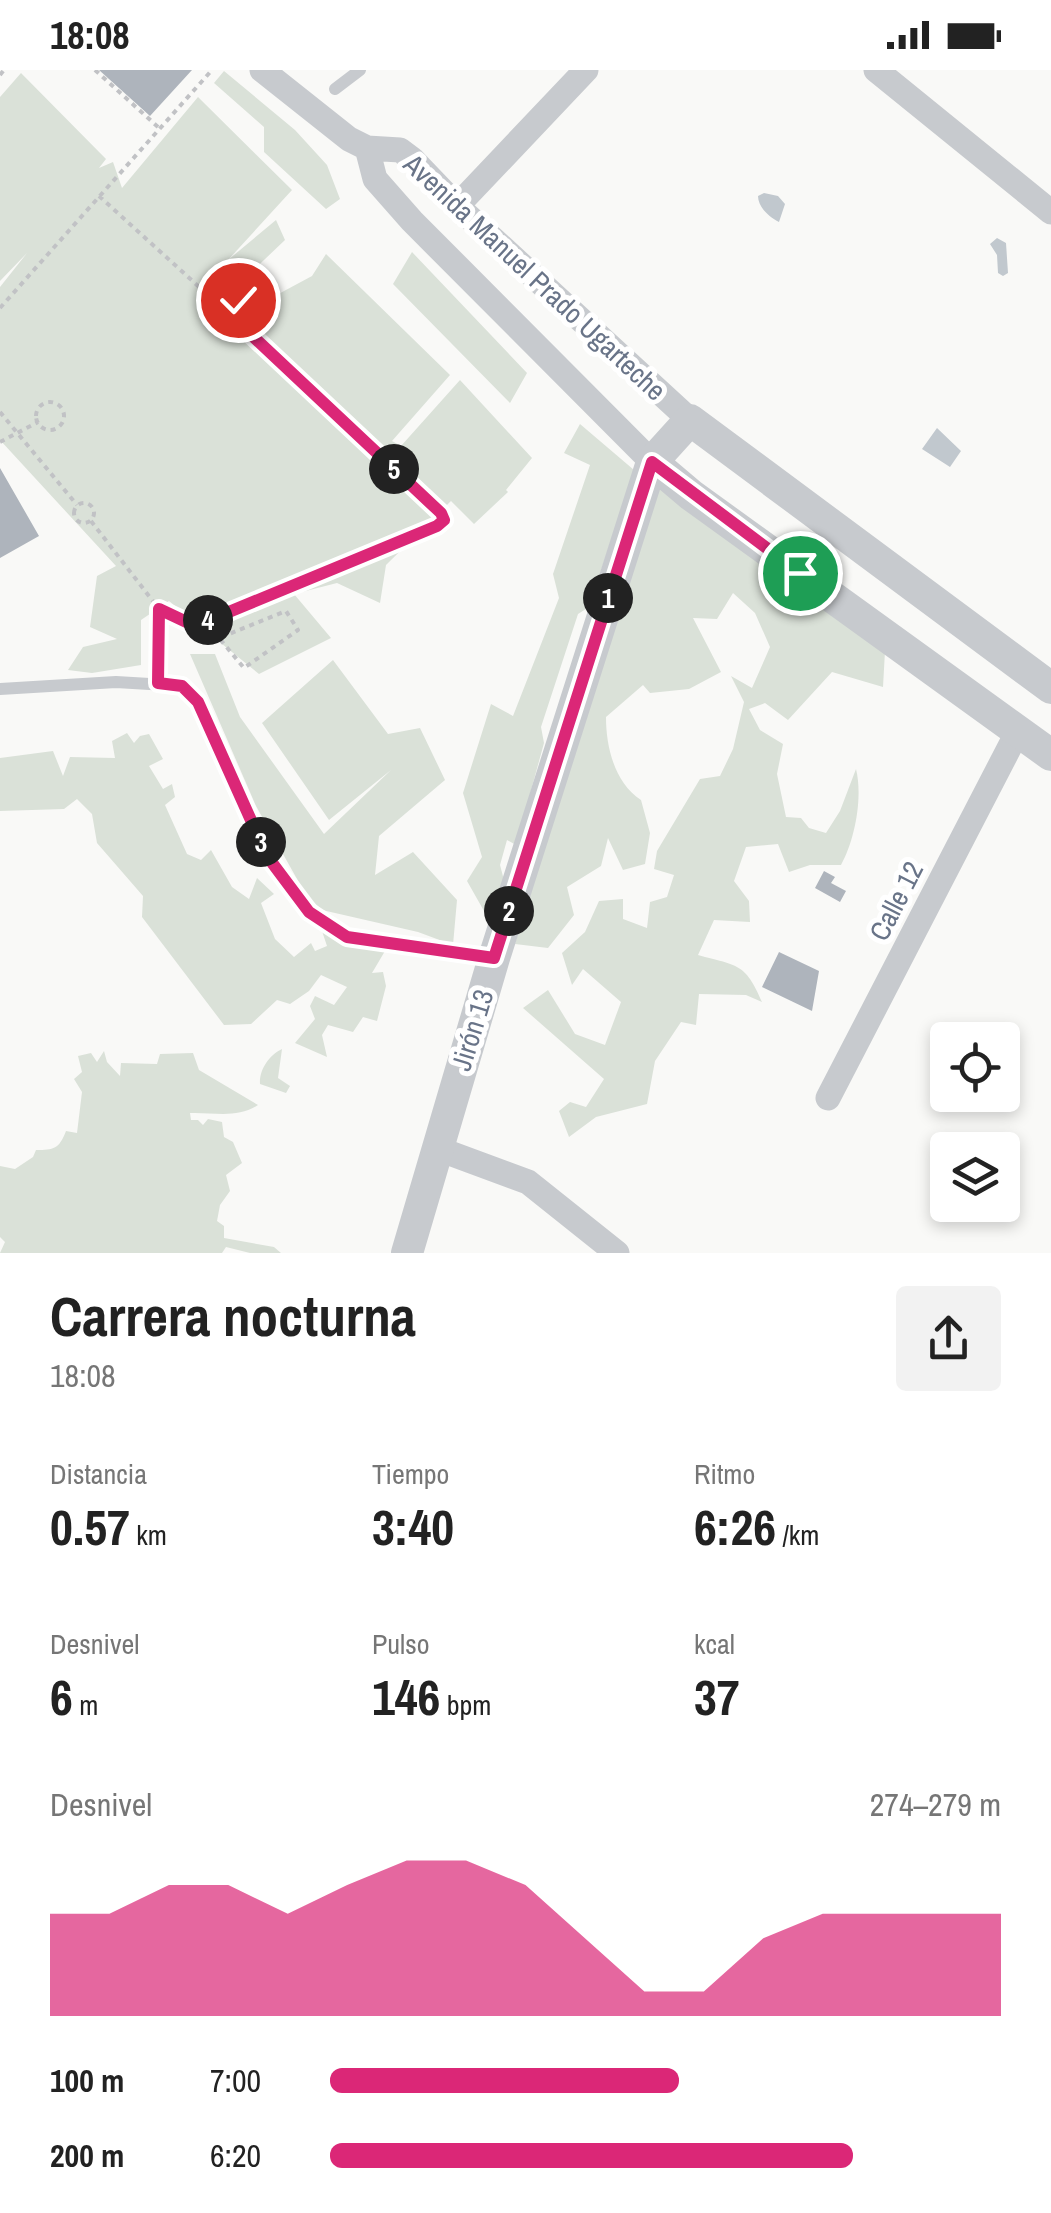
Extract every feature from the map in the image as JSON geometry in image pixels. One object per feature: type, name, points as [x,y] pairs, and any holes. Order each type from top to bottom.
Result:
[{"type":"street","points":[[262,70],[349,139],[367,148]]},
{"type":"street","points":[[457,206],[586,70]]},
{"type":"street","points":[[876,70],[1051,212]]},
{"type":"street","name":"Avenida Manuel Prado Ugarteche","points":[[1051,688],[690,420],[400,150],[367,148],[375,179],[412,221],[652,462],[1051,755]]},
{"type":"street","name":"Jirón 13","points":[[407,1253],[494,958],[652,462],[690,420]]},
{"type":"street","name":"Calle 12","points":[[828,1098],[1018,731]]},
{"type":"street","points":[[436,1148],[528,1182],[617,1253]]},
{"type":"lane","points":[[335,90],[360,70]]},
{"type":"lane","points":[[0,689],[158,683],[182,686],[198,702],[267,856],[309,912],[347,937],[494,958]]},
{"type":"path","points":[[95,70],[159,128]]},
{"type":"path","points":[[0,308],[212,70]]},
{"type":"path","points":[[99,196],[219,305]]},
{"type":"path","points":[[231,299],[244,304],[249,316],[244,328],[232,334],[220,329],[214,317],[219,305],[231,299]]},
{"type":"path","points":[[195,626],[444,520],[244,328]]},
{"type":"path","points":[[49,402],[61,408],[63,420],[54,429],[38,422],[36,416],[42,404],[49,402]]},
{"type":"path","points":[[0,412],[77,505]]},
{"type":"path","points":[[0,442],[38,422]]},
{"type":"path","points":[[77,505],[92,506],[91,521],[76,520],[73,510],[77,505]]},
{"type":"path","points":[[91,521],[159,609],[219,638],[244,668],[298,630],[286,611],[219,638]]},
{"type":"path","points":[[158,683],[159,609]]},
{"type":"shaded area","points":[[224,71],[295,130],[327,165],[340,199],[326,209],[264,152],[264,127],[214,83]]},
{"type":"shaded area","points":[[21,73],[106,159],[99,168],[113,162],[122,188],[198,97],[292,190],[228,260],[276,220],[285,240],[243,280],[256,324],[258,305],[312,276],[326,254],[450,375],[392,441],[401,446],[460,380],[532,458],[508,492],[474,524],[451,501],[386,565],[380,603],[337,583],[294,594],[331,638],[259,674],[169,601],[141,620],[141,665],[92,673],[68,670],[83,647],[117,639],[90,627],[97,576],[116,566],[0,440],[0,287],[27,253],[0,281],[0,97]]},
{"type":"shaded area","points":[[758,196],[778,196],[785,204],[779,222],[760,204]]},
{"type":"shaded area","points":[[997,238],[1006,243],[1008,273],[1003,276],[998,273],[997,255],[990,244]]},
{"type":"shaded area","points":[[412,252],[527,373],[510,403],[393,284]]},
{"type":"shaded area","points":[[580,424],[634,470],[589,607],[578,614],[541,727],[544,743],[516,845],[507,840],[500,865],[505,884],[484,911],[467,881],[482,857],[463,793],[491,704],[513,716],[559,598],[553,574],[590,465],[564,453]]},
{"type":"shaded area","points":[[937,428],[961,451],[950,467],[922,449]]},
{"type":"shaded area","points":[[659,479],[885,651],[883,687],[832,672],[788,720],[765,703],[749,709],[760,730],[783,744],[777,774],[786,817],[801,818],[809,828],[826,833],[840,811],[856,769],[858,805],[846,855],[841,865],[810,865],[789,872],[778,844],[746,847],[734,881],[749,901],[750,922],[714,920],[698,955],[745,972],[762,1002],[746,995],[699,994],[696,1025],[681,1022],[655,1061],[647,1104],[596,1117],[569,1137],[559,1111],[570,1102],[586,1107],[604,1079],[523,1008],[548,990],[575,1034],[605,1045],[621,1002],[583,969],[572,985],[562,953],[585,932],[599,901],[623,899],[623,919],[647,928],[650,902],[667,897],[674,875],[654,869],[657,851],[700,779],[720,776],[733,749],[744,702],[731,676],[752,688],[770,647],[755,613],[733,593],[717,619],[693,618],[721,672],[689,689],[650,693],[643,685],[606,717],[614,764],[625,784],[641,800],[650,833],[645,864],[623,870],[608,838],[601,866],[567,887],[574,915],[548,948],[515,944]]},
{"type":"shaded area","points":[[190,654],[215,654],[240,717],[324,834],[391,770],[329,820],[262,723],[333,660],[388,734],[420,728],[445,780],[379,836],[375,875],[413,852],[457,900],[453,945],[418,932],[322,910],[306,895],[256,806]]},
{"type":"shaded area","points":[[127,733],[134,743],[149,734],[163,759],[149,766],[163,789],[172,784],[175,797],[165,805],[187,854],[201,860],[211,850],[232,887],[249,899],[257,878],[274,894],[261,903],[275,939],[294,957],[311,943],[315,951],[327,946],[322,931],[339,942],[385,951],[372,973],[383,972],[386,986],[377,1021],[363,1017],[353,1032],[328,1025],[322,1035],[327,1057],[295,1043],[315,1019],[310,1006],[315,996],[334,1005],[347,987],[321,975],[309,991],[290,1004],[277,1000],[251,1024],[224,1025],[142,917],[143,896],[97,843],[92,814],[77,799],[64,809],[0,811],[0,758],[53,751],[63,776],[70,757],[115,758],[112,741]]},
{"type":"shaded area","points":[[282,1049],[278,1078],[290,1086],[286,1093],[260,1084],[266,1064]]},
{"type":"shaded area","points":[[104,1051],[107,1062],[120,1076],[121,1063],[157,1064],[160,1054],[193,1053],[199,1070],[258,1105],[233,1113],[190,1113],[191,1120],[203,1125],[208,1119],[222,1122],[224,1137],[233,1142],[242,1163],[226,1175],[230,1191],[220,1205],[217,1221],[224,1226],[224,1238],[274,1247],[281,1253],[250,1253],[226,1247],[222,1253],[0,1253],[5,1242],[0,1237],[0,1166],[15,1169],[33,1157],[36,1150],[55,1147],[66,1131],[77,1133],[82,1092],[74,1079],[82,1072],[78,1056],[91,1053],[97,1062]]},
{"type":"building","points":[[99,70],[192,70],[150,116]]},
{"type":"building","points":[[0,468],[39,536],[0,558]]},
{"type":"building","points":[[824,871],[835,877],[831,883],[846,891],[840,902],[815,888]]},
{"type":"building","points":[[779,952],[819,971],[812,1011],[762,987]]},
{"type":"route","points":[[238,300],[249,316],[244,328],[444,520],[195,626],[159,609],[158,683],[182,686],[198,702],[267,856],[309,912],[347,937],[494,958],[652,462],[800,573]]}]
